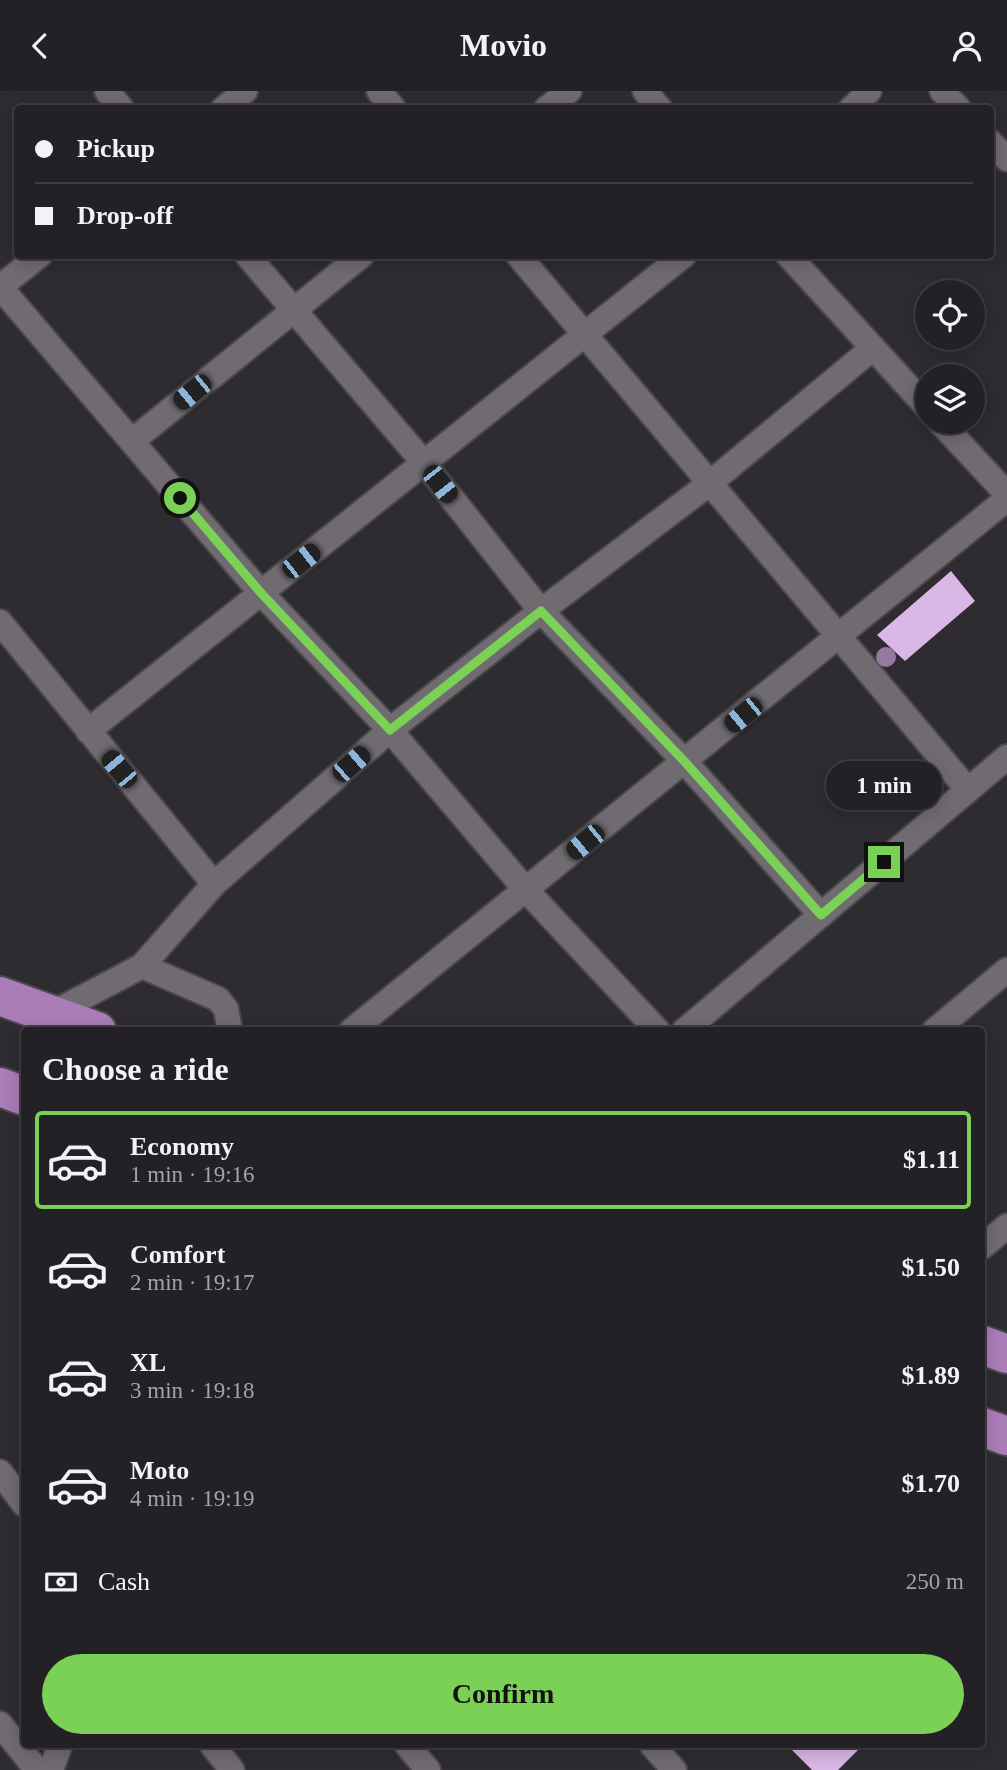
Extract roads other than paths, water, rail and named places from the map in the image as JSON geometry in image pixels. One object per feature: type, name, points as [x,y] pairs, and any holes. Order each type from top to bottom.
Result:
[{"type":"highway","points":[[0,996],[87,1027]]},
{"type":"highway","points":[[0,1087],[21,1095]]},
{"type":"highway","points":[[985,1346],[1007,1354]]},
{"type":"highway","points":[[985,1428],[1007,1436]]},
{"type":"street","points":[[107,91],[119,105]]},
{"type":"street","points":[[228,105],[245,91]]},
{"type":"street","points":[[379,91],[391,105]]},
{"type":"street","points":[[551,105],[569,91]]},
{"type":"street","points":[[645,91],[657,105]]},
{"type":"street","points":[[854,105],[869,91]]},
{"type":"street","points":[[942,91],[955,105]]},
{"type":"street","points":[[994,146],[1007,159]]},
{"type":"street","points":[[35,259],[0,287],[261,593],[390,730],[526,890],[653,1027]]},
{"type":"street","points":[[250,259],[424,463],[541,611],[685,762],[821,915]]},
{"type":"street","points":[[132,441],[357,259]]},
{"type":"street","points":[[521,259],[968,790]]},
{"type":"street","points":[[88,731],[679,259]]},
{"type":"street","points":[[792,259],[915,394]]},
{"type":"street","points":[[53,1013],[142,966],[214,884],[390,730],[541,611],[710,484],[873,348]]},
{"type":"street","points":[[356,1027],[839,637],[1007,497],[951,434]]},
{"type":"street","points":[[0,622],[214,884]]},
{"type":"street","points":[[689,1027],[968,790],[1003,769]]},
{"type":"street","points":[[142,966],[218,999],[226,1009],[229,1027]]},
{"type":"street","points":[[939,1027],[1007,970]]},
{"type":"street","points":[[985,1244],[1007,1226]]},
{"type":"street","points":[[0,1472],[21,1500]]},
{"type":"street","points":[[0,1724],[37,1770]]},
{"type":"street","points":[[51,1770],[59,1748]]},
{"type":"street","points":[[214,1748],[232,1770]]},
{"type":"street","points":[[410,1748],[428,1770]]},
{"type":"street","points":[[655,1748],[674,1770]]}]
